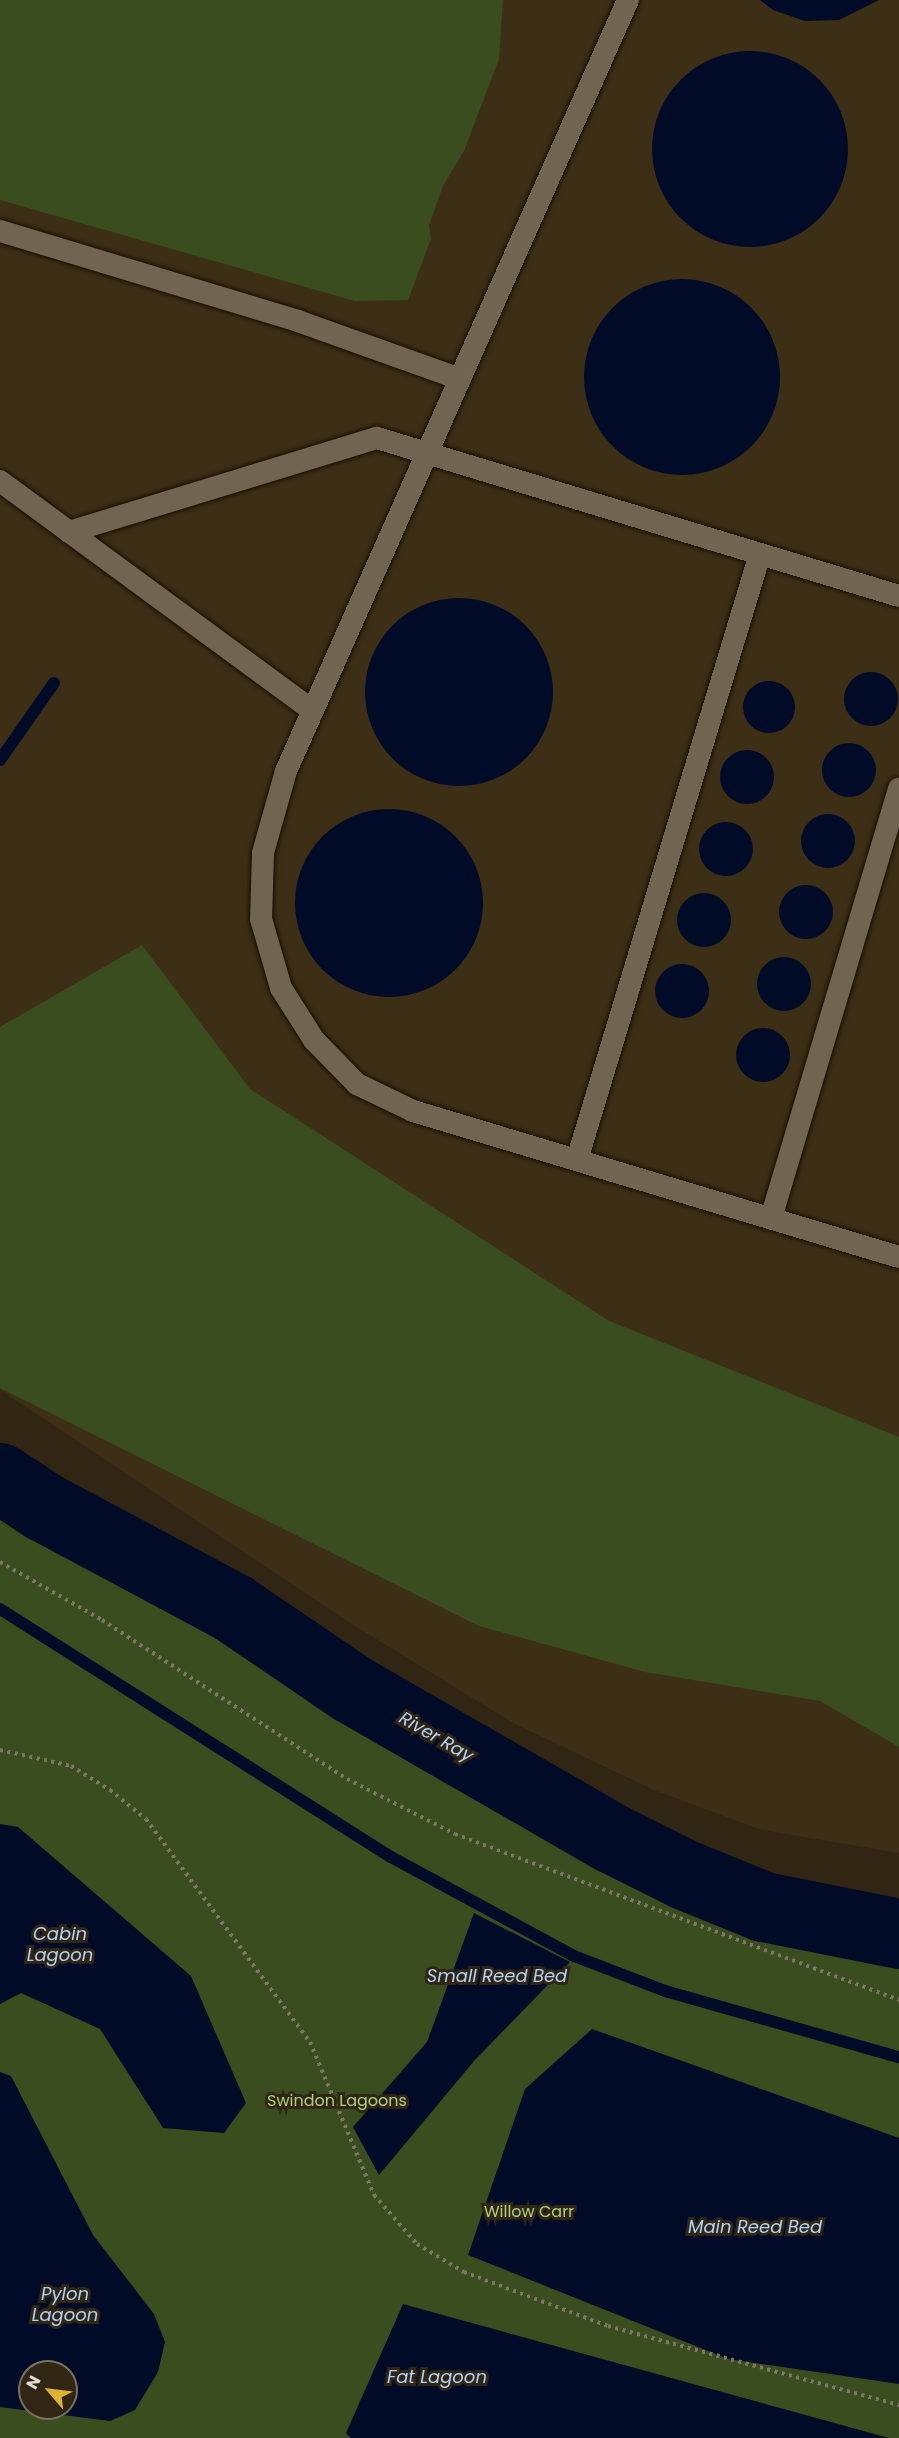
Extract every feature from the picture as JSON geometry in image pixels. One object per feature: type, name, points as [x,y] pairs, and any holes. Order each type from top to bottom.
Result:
[{"type":"lane","points":[[628,0],[286,771],[263,853],[261,919],[281,988],[314,1040],[357,1084],[413,1112],[899,1257]]},
{"type":"lane","points":[[0,231],[298,321],[460,379]]},
{"type":"lane","points":[[69,532],[377,438],[899,596]]},
{"type":"lane","points":[[0,481],[313,711]]},
{"type":"lane","points":[[577,1160],[760,554]]},
{"type":"lane","points":[[771,1218],[899,789]]},
{"type":"path","points":[[0,1562],[102,1620],[347,1779],[455,1834],[899,2000]]},
{"type":"path","points":[[0,1750],[71,1767],[110,1790],[146,1819],[310,2042],[374,2194],[417,2244],[464,2272],[609,2326],[899,2405]]},
{"type":"shaded area","points":[[0,0],[899,0],[899,1853],[762,1830],[656,1791],[515,1724],[355,1626],[0,1390]]},
{"type":"green space","points":[[0,0],[503,0],[499,59],[464,151],[443,186],[429,225],[431,239],[408,300],[355,301],[0,200]]},
{"type":"green space","points":[[142,945],[250,1089],[609,1321],[899,1437],[899,1747],[820,1701],[645,1672],[479,1626],[0,1388],[0,1027]]},
{"type":"green space","name":"Swindon Lagoons","points":[[0,1504],[297,1678],[478,1795],[640,1884],[726,1911],[899,1956],[899,2438],[0,2438]]},
{"type":"water","points":[[760,0],[879,0],[839,20],[805,21],[773,10]]},
{"type":"water","points":[[750,51],[778,55],[796,63],[812,73],[826,87],[844,121],[848,149],[844,177],[836,195],[826,211],[812,225],[778,243],[750,247],[722,243],[704,235],[688,225],[674,211],[656,177],[652,149],[656,121],[664,103],[674,87],[688,73],[722,55]]},
{"type":"water","points":[[682,279],[710,283],[728,291],[744,301],[758,315],[776,349],[780,377],[776,405],[768,423],[758,439],[744,453],[710,471],[682,475],[654,471],[636,463],[620,453],[606,439],[588,405],[584,377],[588,349],[596,331],[606,315],[620,301],[654,283]]},
{"type":"water","points":[[450,598],[468,598],[495,605],[526,625],[546,656],[553,692],[546,728],[526,759],[495,779],[468,786],[450,786],[415,775],[399,765],[386,752],[369,719],[365,701],[365,683],[376,648],[386,632],[399,619],[432,602]]},
{"type":"water","points":[[871,672],[881,674],[890,680],[896,689],[898,699],[896,709],[890,718],[881,724],[871,726],[861,724],[852,718],[846,709],[844,699],[846,689],[852,680],[861,674]]},
{"type":"water","points":[[764,681],[774,681],[788,688],[795,707],[788,726],[774,733],[764,733],[754,729],[747,722],[743,712],[743,702],[747,692],[754,685]]},
{"type":"water","points":[[849,743],[859,745],[868,751],[874,760],[876,770],[874,780],[868,789],[859,795],[849,797],[839,795],[830,789],[824,780],[822,770],[824,760],[830,751],[839,745]]},
{"type":"water","points":[[747,750],[757,752],[766,758],[772,767],[774,777],[772,787],[766,796],[757,802],[747,804],[737,802],[728,796],[722,787],[720,777],[722,767],[728,758],[737,752]]},
{"type":"water","points":[[380,809],[398,809],[425,816],[456,836],[476,867],[483,903],[476,939],[456,970],[425,990],[398,997],[380,997],[345,986],[329,976],[316,963],[299,930],[295,912],[295,894],[306,859],[316,843],[329,830],[362,813]]},
{"type":"water","points":[[828,814],[838,816],[847,822],[853,831],[855,841],[853,851],[847,860],[838,866],[828,868],[818,866],[809,860],[803,851],[801,841],[803,831],[809,822],[818,816]]},
{"type":"water","points":[[726,822],[745,830],[753,849],[745,868],[726,876],[707,868],[699,849],[707,830]]},
{"type":"water","points":[[806,885],[816,887],[825,893],[831,902],[833,912],[831,922],[825,931],[816,937],[806,939],[796,937],[787,931],[781,922],[779,912],[781,902],[787,893],[796,887]]},
{"type":"water","points":[[704,893],[714,895],[723,901],[729,910],[731,920],[729,930],[723,939],[714,945],[704,947],[694,945],[685,939],[679,930],[677,920],[679,910],[685,901],[694,895]]},
{"type":"water","points":[[784,957],[794,959],[803,965],[809,974],[811,984],[809,994],[803,1003],[794,1009],[784,1011],[774,1009],[765,1003],[759,994],[757,984],[759,974],[765,965],[774,959]]},
{"type":"water","points":[[682,964],[692,966],[701,972],[707,981],[709,991],[707,1001],[701,1010],[692,1016],[682,1018],[672,1016],[663,1010],[657,1001],[655,991],[657,981],[663,972],[672,966]]},
{"type":"water","points":[[763,1028],[773,1030],[782,1036],[788,1045],[790,1055],[788,1065],[782,1074],[773,1080],[763,1082],[753,1080],[744,1074],[738,1065],[736,1055],[738,1045],[744,1036],[753,1030]]},
{"type":"water","name":"Cabin Lagoon","points":[[0,1824],[18,1827],[191,1976],[246,2103],[224,2133],[163,2128],[100,2029],[21,1993],[0,2004]]},
{"type":"water","name":"Small Reed Bed","points":[[474,1913],[570,1962],[474,2061],[379,2175],[353,2127],[427,2042]]},
{"type":"water","name":"Main Reed Bed","points":[[592,2029],[899,2138],[899,2384],[728,2359],[468,2255],[525,2089]]},
{"type":"water","name":"Pylon Lagoon","points":[[0,2072],[11,2076],[93,2235],[154,2314],[165,2342],[158,2372],[135,2410],[110,2421],[78,2417],[78,2360],[18,2360],[18,2409],[0,2407]]},
{"type":"water","name":"Fat Lagoon","points":[[403,2304],[889,2438],[351,2438],[346,2433]]},
{"type":"waterway","points":[[0,760],[54,683]]},
{"type":"waterway","name":"River Ray","points":[[0,1478],[44,1507],[233,1608],[352,1689],[613,1839],[685,1875],[764,1907],[899,1934]]},
{"type":"waterway","points":[[0,1609],[391,1857],[574,1956],[665,1991],[899,2057]]},
{"type":"park label","name":"Willow Carr","points":[[529,2212]]}]
